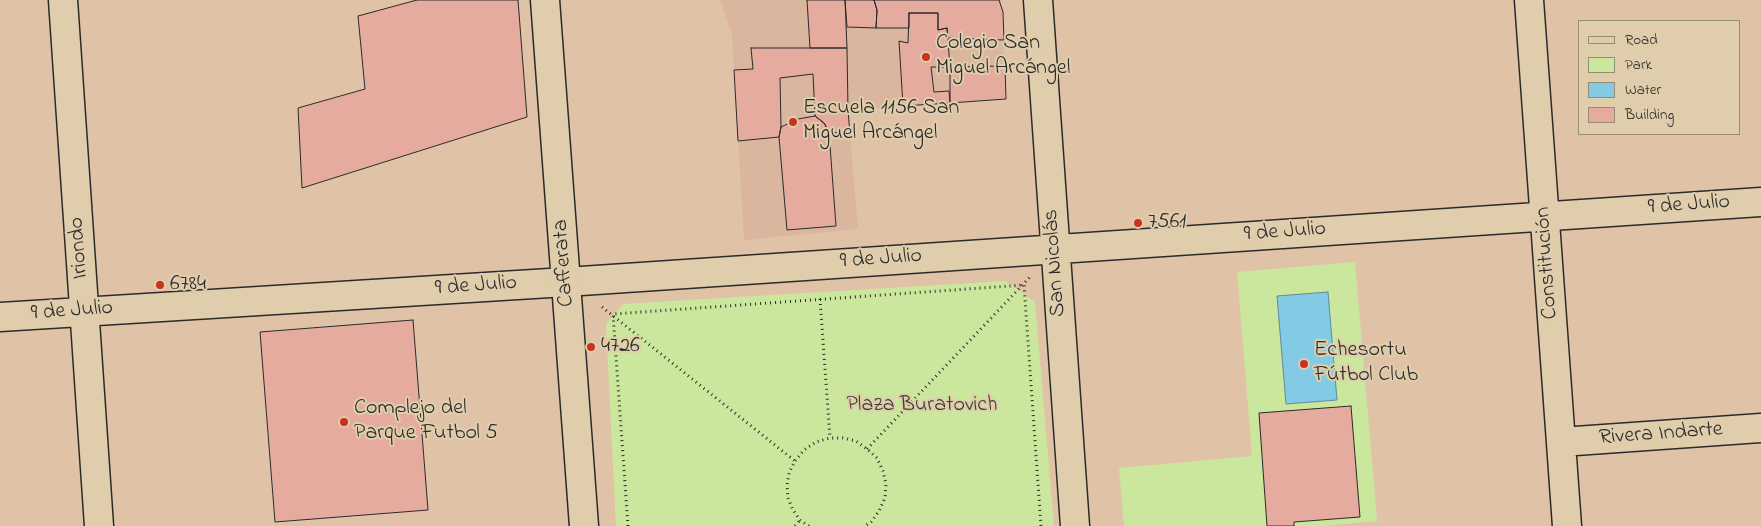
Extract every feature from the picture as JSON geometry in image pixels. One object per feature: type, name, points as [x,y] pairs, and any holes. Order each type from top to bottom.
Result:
[{"type":"street","name":"Iriondo","points":[[63,0],[99,526]]},
{"type":"street","name":"Cafferata","points":[[546,0],[584,526]]},
{"type":"street","name":"San Nicolás","points":[[1038,0],[1075,526]]},
{"type":"street","name":"Constitución","points":[[1530,0],[1567,526]]},
{"type":"street","name":"9 de Julio","points":[[0,317],[566,282],[1761,202]]},
{"type":"street","name":"Rivera Indarte","points":[[1561,442],[1761,428]]},
{"type":"path","points":[[867,449],[1024,285],[1055,248]]},
{"type":"path","points":[[566,282],[612,314],[795,461]]},
{"type":"path","points":[[612,314],[1024,285]]},
{"type":"path","points":[[1024,285],[1041,526]]},
{"type":"path","points":[[820,300],[830,438]]},
{"type":"path","points":[[612,314],[628,526]]},
{"type":"path","points":[[809,526],[800,520],[788,498],[787,485],[789,473],[795,461],[804,450],[816,442],[830,438],[843,438],[856,442],[867,449],[877,458],[883,471],[886,484],[884,498],[879,511],[871,522],[865,526]]},
{"type":"path","points":[[795,526],[800,520]]},
{"type":"path","points":[[871,522],[876,526]]},
{"type":"shaded area","name":"Escuela 1156 San Miguel Arcángel","points":[[720,0],[1002,0],[1006,99],[848,110],[858,229],[744,240],[732,35]]},
{"type":"green space","name":"Echesortu Fútbol Club","points":[[1355,262],[1377,521],[1324,526],[1124,526],[1119,468],[1252,456],[1237,272]]},
{"type":"green space","name":"Plaza Buratovich","points":[[1005,281],[1035,302],[1054,526],[616,526],[606,324],[623,304]]},
{"type":"water","points":[[1328,292],[1337,400],[1286,404],[1277,296]]},
{"type":"building","points":[[417,0],[518,0],[527,117],[302,188],[298,108],[365,89],[358,16]]},
{"type":"building","points":[[807,0],[845,0],[847,48],[810,48]]},
{"type":"building","points":[[845,0],[874,0],[877,10],[876,28],[847,27]]},
{"type":"building","points":[[874,0],[999,0],[1003,12],[1004,40],[948,38],[947,28],[938,30],[938,13],[909,13],[909,28],[876,28],[877,10]]},
{"type":"building","points":[[909,13],[938,13],[938,30],[947,28],[950,67],[931,67],[934,92],[949,91],[950,103],[903,106],[899,41],[908,43]]},
{"type":"building","points":[[751,48],[847,48],[850,134],[829,132],[824,123],[815,116],[813,74],[780,78],[781,127],[779,137],[738,141],[734,70],[753,69]]},
{"type":"building","points":[[1005,66],[1006,99],[950,103],[950,67]]},
{"type":"building","points":[[815,116],[824,123],[829,132],[836,226],[787,230],[779,137],[781,127],[798,119]]},
{"type":"building","name":"Complejo del Parque Futbol 5","points":[[413,320],[428,510],[275,522],[260,332]]},
{"type":"building","points":[[1351,406],[1360,517],[1294,522],[1294,526],[1267,526],[1259,413]]},
{"type":"place","name":"Colegio San Miguel Arcángel","points":[[926,57]]},
{"type":"place","name":"Escuela 1156 San Miguel Arcángel","points":[[793,122]]},
{"type":"place","name":"7561","points":[[1138,223]]},
{"type":"place","name":"6784","points":[[160,285]]},
{"type":"place","name":"4726","points":[[591,347]]},
{"type":"place","name":"Echesortu Fútbol Club","points":[[1304,364]]},
{"type":"place","name":"Complejo del Parque Futbol 5","points":[[344,422]]}]
